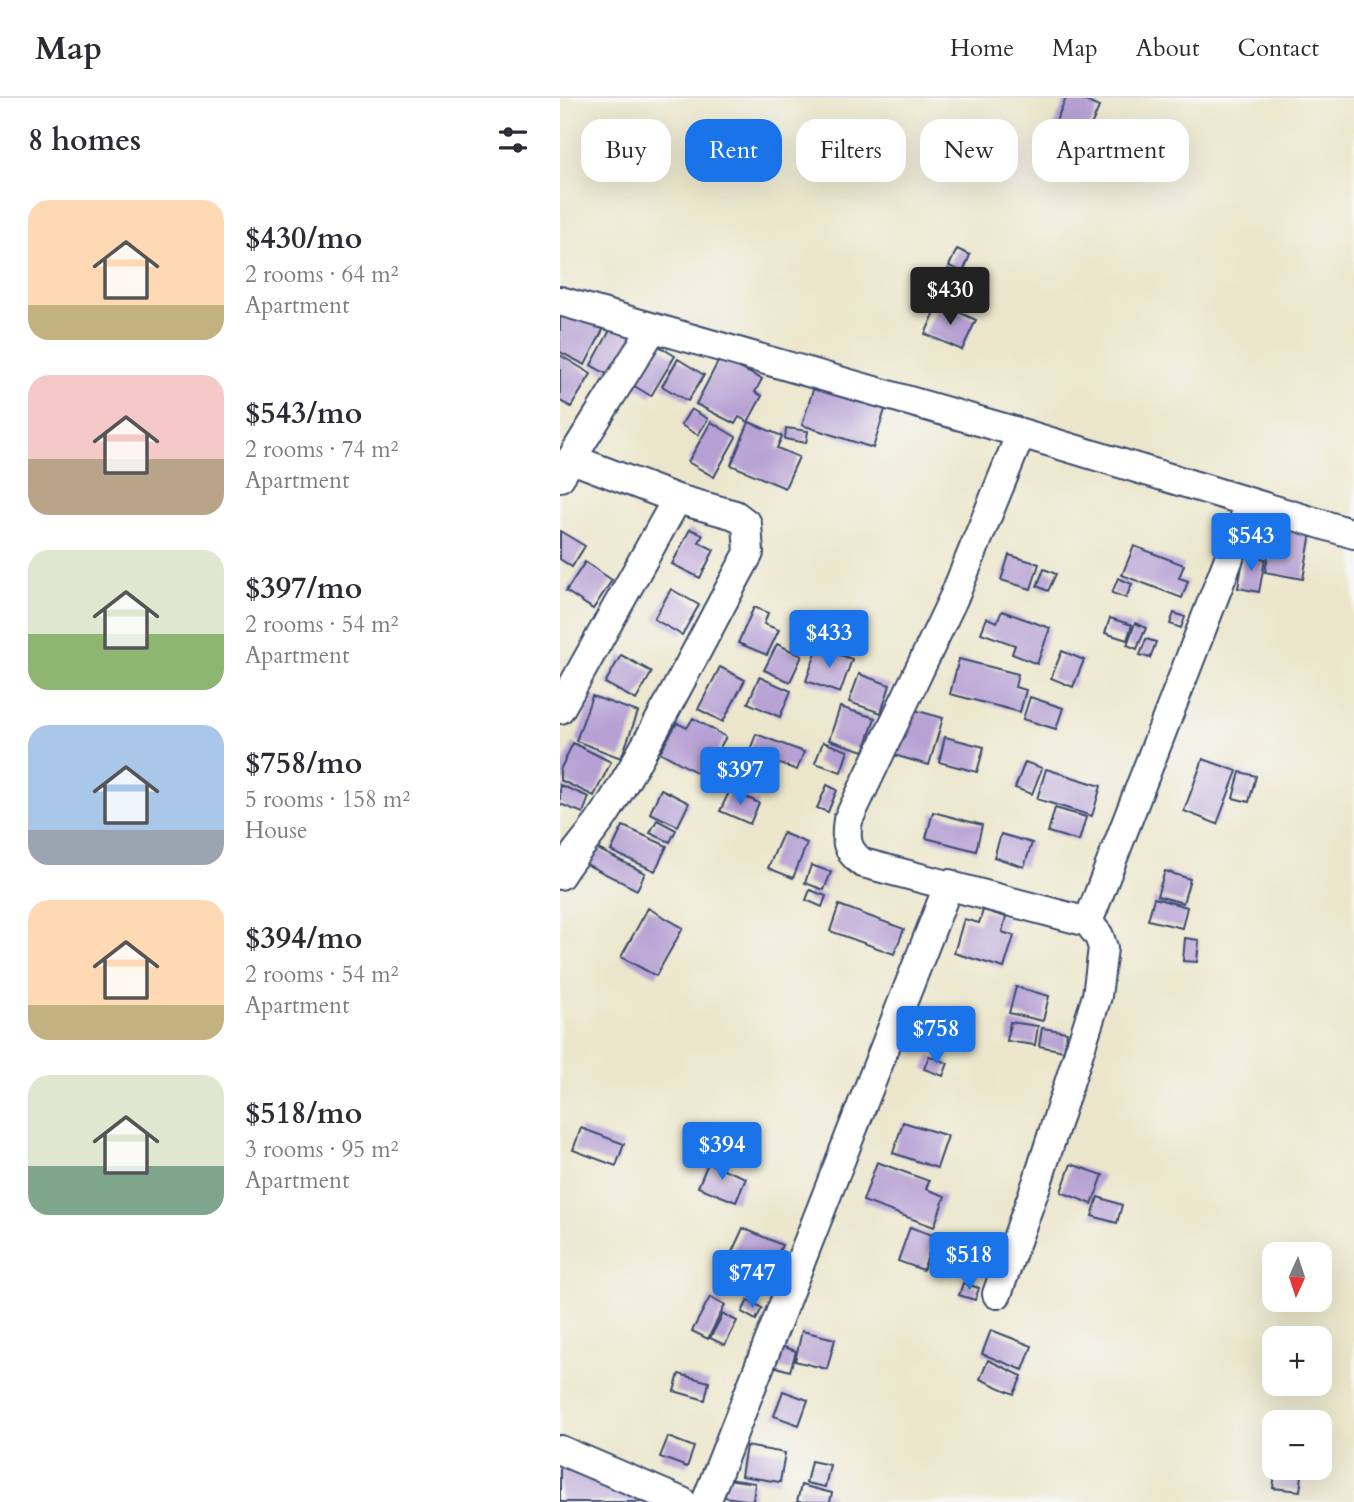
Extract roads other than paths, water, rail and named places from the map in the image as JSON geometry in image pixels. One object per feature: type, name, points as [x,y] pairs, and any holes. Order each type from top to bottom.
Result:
[{"type":"street","points":[[560,301],[1021,433],[1354,534]]},
{"type":"street","points":[[560,875],[568,846],[605,814],[637,761],[749,552],[747,524],[735,514],[566,468],[653,328]]},
{"type":"street","points":[[997,1294],[1037,1183],[1099,988],[1103,948],[1099,936],[1088,922],[863,863],[846,845],[845,834],[848,820],[954,597],[1021,433]]},
{"type":"street","points":[[560,709],[677,499]]},
{"type":"street","points":[[1088,922],[1250,504]]},
{"type":"street","points":[[706,1502],[949,884]]},
{"type":"street","points":[[560,1450],[682,1502]]}]
